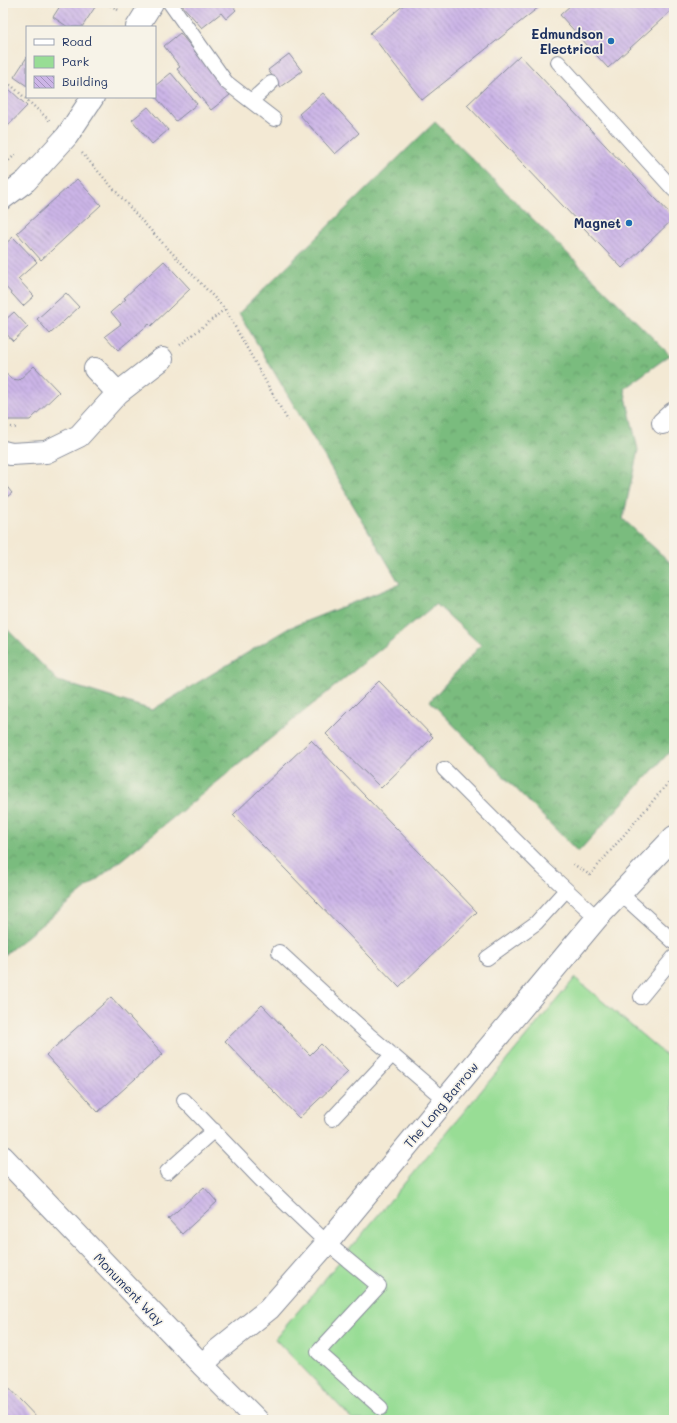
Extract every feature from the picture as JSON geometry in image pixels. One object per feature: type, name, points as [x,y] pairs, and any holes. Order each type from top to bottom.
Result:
[{"type":"street","points":[[138,26],[152,3]]},
{"type":"street","points":[[3,198],[26,181],[59,129],[92,98]]},
{"type":"street","points":[[3,452],[11,454],[46,452],[79,436],[118,394],[162,359]]},
{"type":"street","points":[[95,369],[118,394]]},
{"type":"street","name":"The Long Barrow","points":[[202,1366],[219,1349],[269,1309],[327,1243],[597,918],[674,837]]},
{"type":"street","name":"Monument Way","points":[[3,1157],[202,1366],[257,1420]]},
{"type":"lane","points":[[170,3],[226,82],[274,119]]},
{"type":"lane","points":[[558,62],[674,190]]},
{"type":"lane","points":[[251,101],[271,83]]},
{"type":"lane","points":[[444,770],[566,890],[597,918]]},
{"type":"lane","points":[[487,958],[536,924],[566,890]]},
{"type":"lane","points":[[621,894],[674,942]]},
{"type":"lane","points":[[279,952],[368,1034],[445,1100]]},
{"type":"lane","points":[[641,997],[674,957]]},
{"type":"lane","points":[[332,1119],[392,1055]]},
{"type":"lane","points":[[184,1100],[260,1179],[327,1243],[379,1286],[318,1352],[381,1408]]},
{"type":"lane","points":[[167,1172],[214,1130]]},
{"type":"path","points":[[3,81],[12,86],[59,129],[141,220],[225,309],[288,421]]},
{"type":"path","points":[[162,359],[225,309]]},
{"type":"path","points":[[573,864],[590,875],[674,776]]},
{"type":"green space","points":[[435,122],[670,355],[624,388],[638,450],[623,519],[674,566],[674,747],[578,852],[430,701],[481,645],[436,604],[3,956],[3,625],[58,681],[152,710],[289,628],[400,584],[239,313]]},
{"type":"green space","points":[[575,978],[674,1062],[674,1420],[353,1420],[275,1339]]},
{"type":"building","points":[[62,3],[97,4],[83,26],[66,26],[53,17]]},
{"type":"building","points":[[230,3],[236,10],[226,19],[221,13],[202,28],[181,4]]},
{"type":"building","points":[[406,3],[544,3],[422,100],[370,33]]},
{"type":"building","name":"Edmundson Electrical","points":[[573,3],[667,3],[673,9],[608,68],[560,15]]},
{"type":"building","points":[[180,33],[230,95],[211,110],[177,69],[180,67],[164,46]]},
{"type":"building","points":[[289,54],[302,71],[280,87],[268,70]]},
{"type":"building","points":[[520,55],[674,218],[622,268],[467,105]]},
{"type":"building","points":[[26,59],[26,85],[14,77]]},
{"type":"building","points":[[171,73],[197,104],[176,121],[156,97],[156,85]]},
{"type":"building","points":[[7,87],[27,106],[3,131],[3,92]]},
{"type":"building","points":[[323,93],[359,133],[335,154],[299,114]]},
{"type":"building","points":[[148,107],[168,130],[152,144],[132,120]]},
{"type":"building","points":[[77,179],[101,205],[41,260],[17,233]]},
{"type":"building","points":[[13,237],[37,262],[18,279],[34,296],[23,306],[3,284],[3,246]]},
{"type":"building","points":[[164,261],[190,289],[151,326],[149,324],[118,350],[105,336],[121,324],[111,312]]},
{"type":"building","points":[[66,293],[79,307],[50,334],[37,319]]},
{"type":"building","points":[[14,312],[28,327],[13,341],[3,330],[3,322]]},
{"type":"building","points":[[34,366],[59,392],[30,420],[3,420],[3,370],[11,379],[19,380]]},
{"type":"building","points":[[3,482],[12,493],[3,500]]},
{"type":"building","points":[[379,681],[433,737],[381,788],[326,734]]},
{"type":"building","points":[[311,740],[477,912],[399,987],[233,815]]},
{"type":"building","points":[[111,997],[163,1054],[98,1112],[46,1055]]},
{"type":"building","points":[[262,1005],[310,1055],[321,1044],[348,1072],[299,1118],[225,1041]]},
{"type":"building","points":[[204,1187],[217,1202],[182,1234],[168,1219]]},
{"type":"building","points":[[3,1382],[39,1420],[3,1420]]},
{"type":"place","name":"Edmundson Electrical","points":[[611,41]]},
{"type":"place","name":"Magnet","points":[[629,223]]}]
